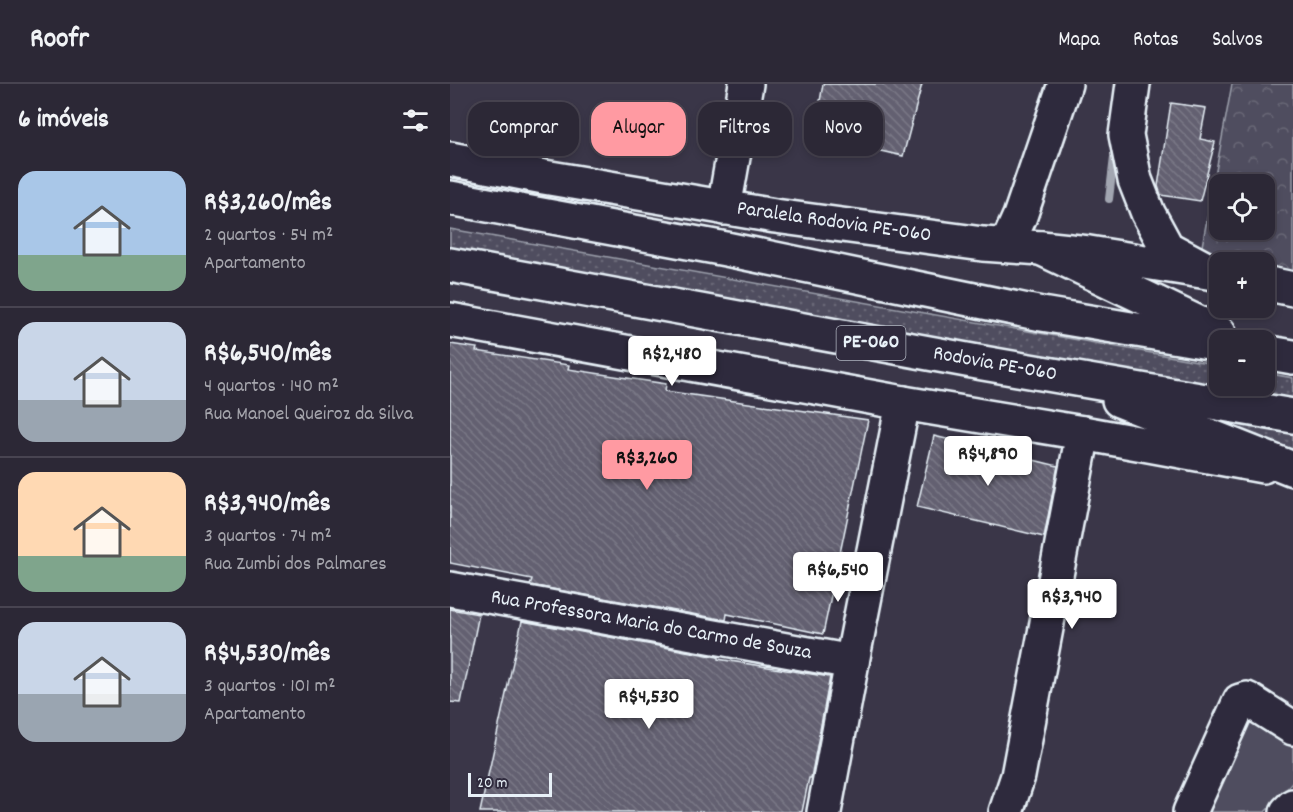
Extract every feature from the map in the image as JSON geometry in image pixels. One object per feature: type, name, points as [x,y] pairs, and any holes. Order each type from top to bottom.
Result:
[{"type":"main road","points":[[724,208],[746,84]]},
{"type":"main road","points":[[1006,245],[1020,216],[1065,84]]},
{"type":"main road","points":[[1133,84],[1126,135],[1135,180],[1148,213],[1167,248],[1209,269]]},
{"type":"main road","name":"Paralela Rodovia PE-060","points":[[450,159],[724,208],[983,244],[1089,253],[1209,272]]},
{"type":"main road","points":[[450,198],[726,249],[1042,314],[1209,342]]},
{"type":"main road","points":[[1041,248],[1213,330]]},
{"type":"main road","name":"Rodovia PE-060","points":[[450,265],[971,361],[1293,416]]},
{"type":"main road","points":[[1275,285],[1293,289]]},
{"type":"main road","name":"PE-060","points":[[450,320],[903,404],[1293,470]]},
{"type":"main road","points":[[1275,354],[1293,357]]},
{"type":"main road","points":[[1056,375],[1293,470]]},
{"type":"main road","points":[[824,812],[903,404]]},
{"type":"main road","points":[[1006,812],[1018,776],[1083,433]]},
{"type":"main road","name":"Rua Professora Maria do Carmo de Souza","points":[[450,589],[852,662]]},
{"type":"main road","points":[[1190,812],[1240,700],[1247,699],[1293,728]]},
{"type":"main road","points":[[1287,812],[1293,806]]},
{"type":"green space","points":[[1232,84],[1293,84],[1293,275],[1275,271],[1275,252],[1209,252],[1209,258],[1200,257],[1209,208],[1209,240],[1275,240],[1275,174],[1215,174]]},
{"type":"green space","points":[[450,229],[1209,363],[1209,390],[450,257]]},
{"type":"green space","points":[[1275,375],[1293,378],[1293,405],[1242,396],[1275,396]]},
{"type":"green space","points":[[1177,412],[1293,432],[1293,452]]},
{"type":"green space","points":[[1236,684],[1293,712],[1293,782],[1265,812],[1184,812]]},
{"type":"building","points":[[823,84],[922,84],[903,156],[883,152],[883,102],[820,102]]},
{"type":"building","points":[[1171,103],[1206,108],[1200,139],[1215,142],[1200,201],[1161,195],[1158,186]]},
{"type":"building","points":[[450,344],[477,348],[476,351],[569,365],[568,369],[666,384],[665,391],[868,420],[823,634],[727,614],[726,620],[530,585],[532,579],[450,563]]},
{"type":"building","points":[[934,436],[1058,466],[1044,537],[917,507]]},
{"type":"building","points":[[450,609],[479,614],[461,703],[450,702]]},
{"type":"building","points":[[522,621],[718,657],[718,659],[830,677],[811,778],[809,778],[802,812],[480,812]]},
{"type":"waterway","points":[[1109,199],[1115,149]]}]
